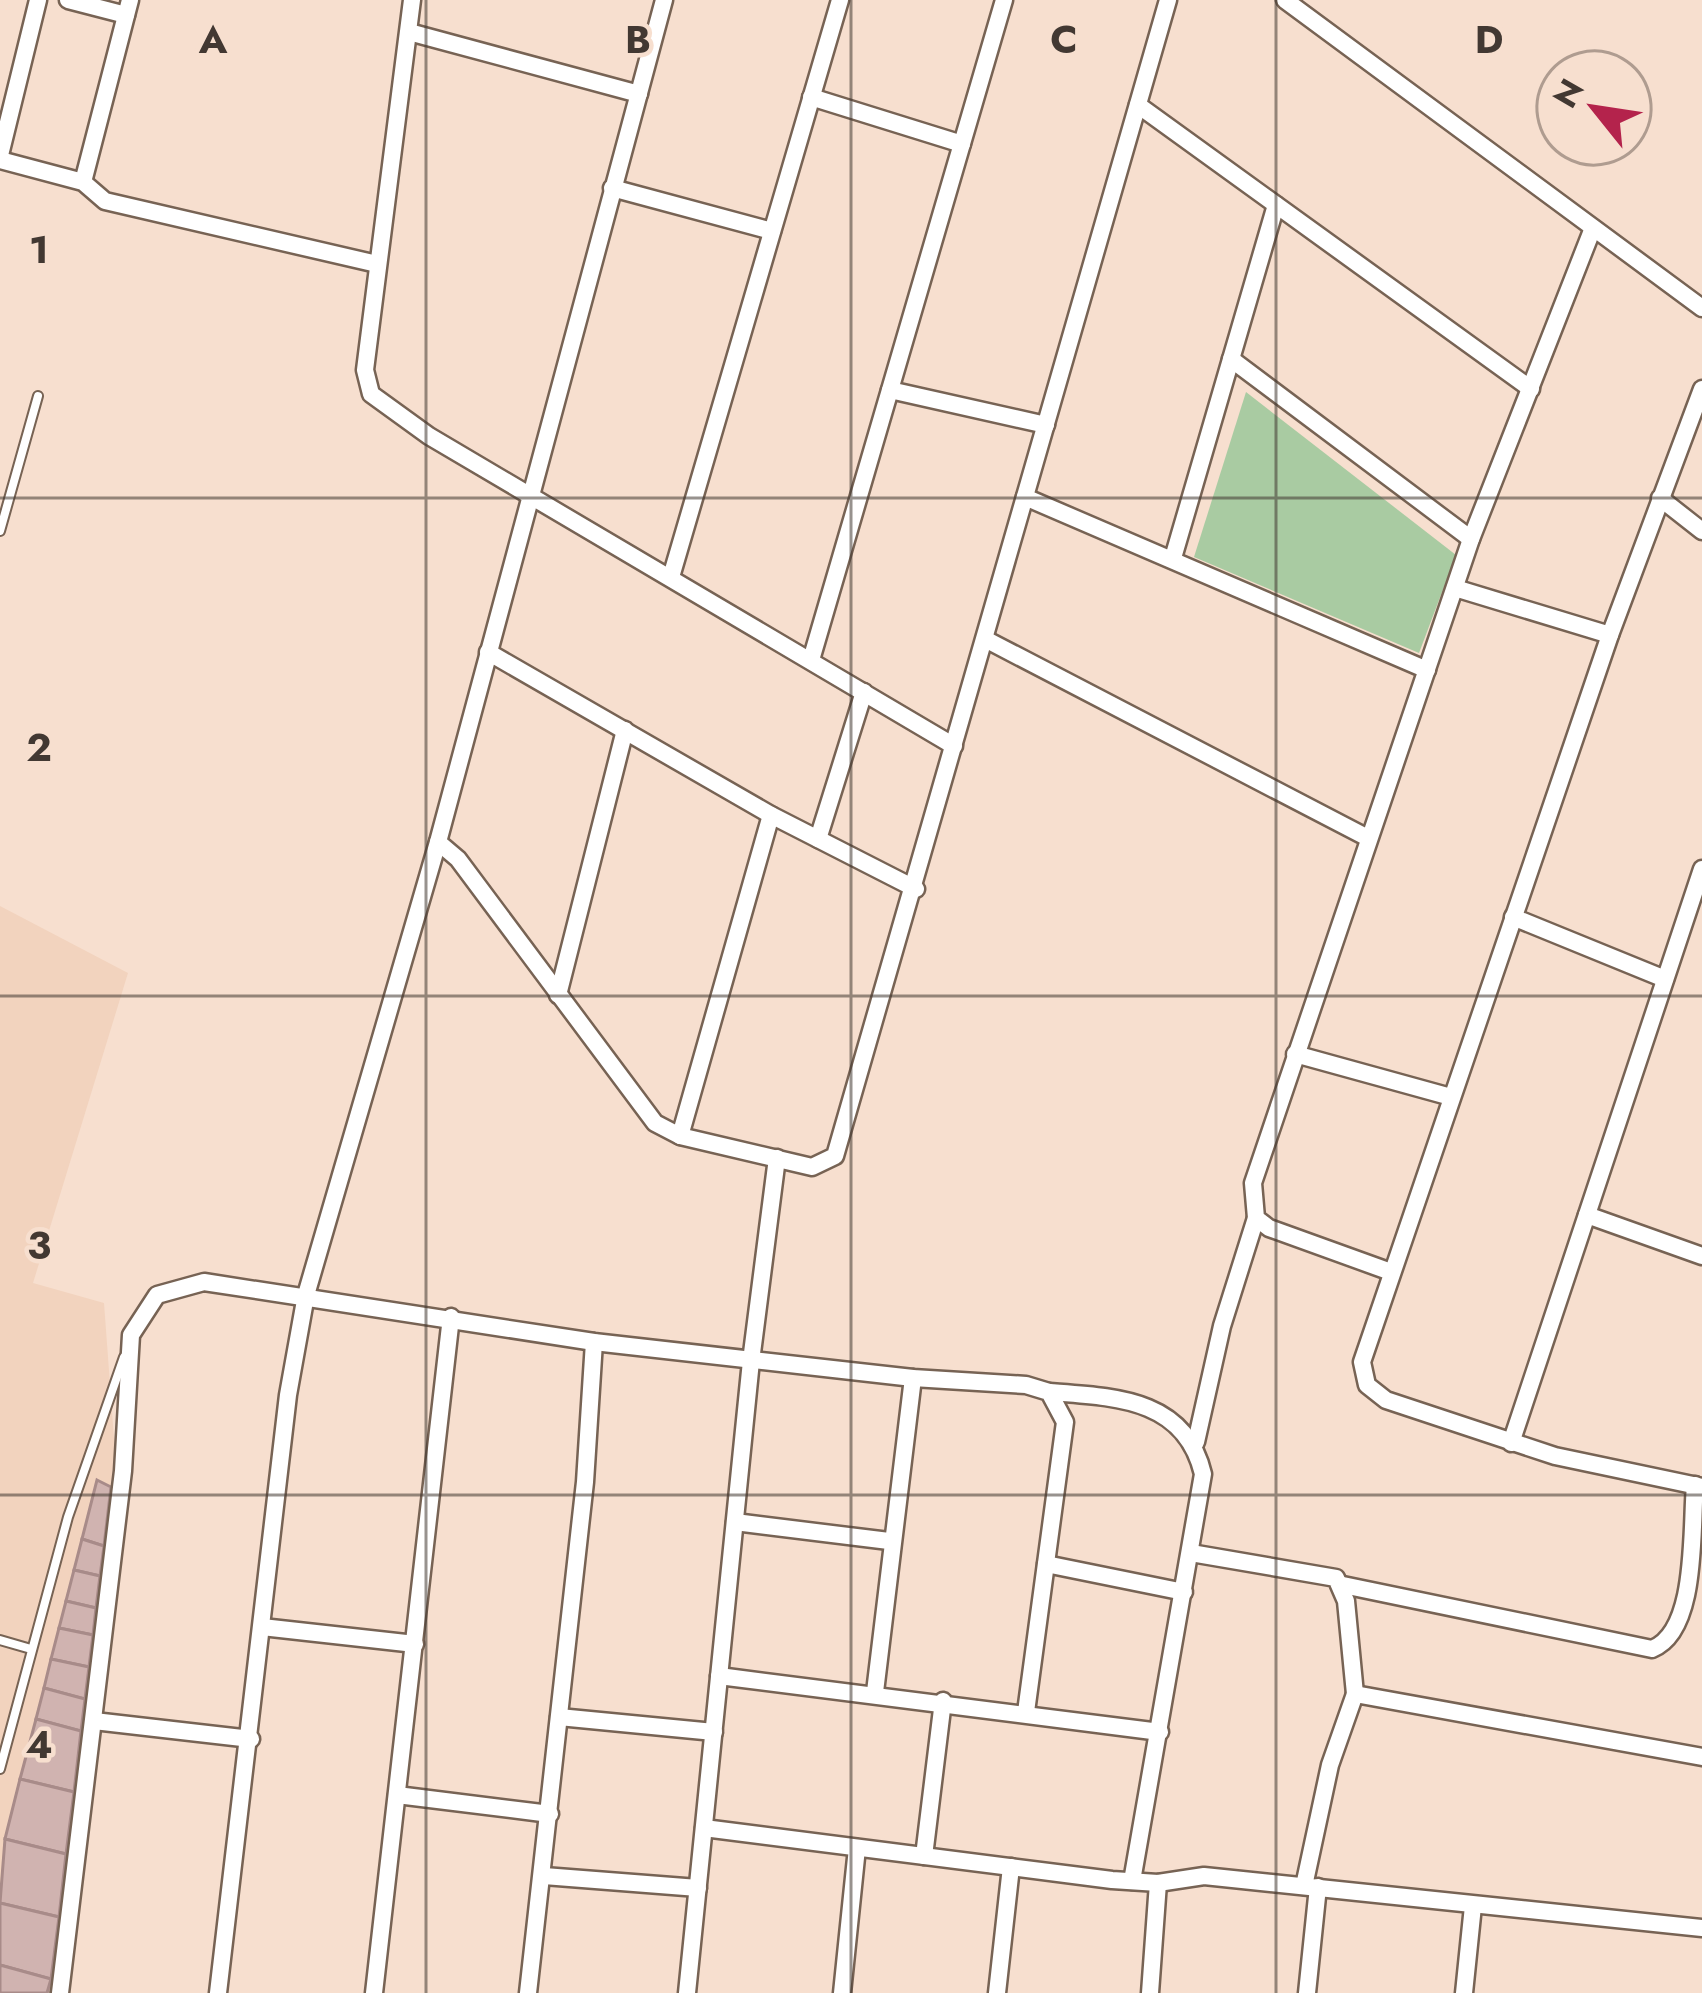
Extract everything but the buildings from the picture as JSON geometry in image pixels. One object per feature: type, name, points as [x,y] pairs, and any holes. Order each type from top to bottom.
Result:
[{"type":"street","points":[[38,0],[0,158],[83,182],[105,201],[377,264]]},
{"type":"street","points":[[68,0],[128,7],[83,182]]},
{"type":"street","points":[[412,0],[365,370],[371,394],[429,436],[954,746]]},
{"type":"street","points":[[224,1992],[288,1395],[306,1295],[438,842],[664,0]]},
{"type":"street","points":[[671,577],[840,0]]},
{"type":"street","points":[[811,660],[1004,0]]},
{"type":"street","points":[[438,842],[458,860],[644,1112],[680,1136],[812,1167],[836,1156],[1168,0]]},
{"type":"street","points":[[1286,0],[1702,308]]},
{"type":"street","points":[[409,32],[639,94]]},
{"type":"street","points":[[811,98],[962,144]]},
{"type":"street","points":[[1138,105],[1531,388]]},
{"type":"street","points":[[612,188],[772,231]]},
{"type":"street","points":[[1173,558],[1276,205]]},
{"type":"street","points":[[1132,1882],[1203,1474],[1196,1442],[1227,1307],[1256,1218],[1253,1183],[1471,539],[1593,228]]},
{"type":"street","points":[[1231,358],[1471,539]]},
{"type":"street","points":[[1191,1553],[1324,1574],[1342,1586],[1652,1648],[1669,1640],[1683,1615],[1698,1486],[1510,1443],[1386,1400],[1367,1385],[1362,1362],[1610,635],[1702,389]]},
{"type":"street","points":[[890,390],[1046,425]]},
{"type":"street","points":[[1025,497],[1427,670]]},
{"type":"street","points":[[1660,498],[1702,531]]},
{"type":"street","points":[[1455,588],[1610,635]]},
{"type":"street","points":[[985,639],[1368,838]]},
{"type":"street","points":[[488,652],[771,815],[916,889]]},
{"type":"street","points":[[818,839],[864,692]]},
{"type":"street","points":[[558,995],[625,730]]},
{"type":"street","points":[[680,1136],[771,815]]},
{"type":"street","points":[[1510,1443],[1702,869]]},
{"type":"street","points":[[1513,917],[1665,979]]},
{"type":"street","points":[[1295,1054],[1451,1097]]},
{"type":"street","points":[[687,1993],[751,1361],[777,1158]]},
{"type":"street","points":[[1587,1215],[1702,1256]]},
{"type":"street","points":[[1256,1218],[1269,1228],[1391,1272]]},
{"type":"street","points":[[60,1993],[123,1471],[131,1335],[147,1304],[179,1285],[306,1295],[594,1342],[751,1361],[1124,1398],[1164,1416],[1196,1442]]},
{"type":"street","points":[[374,1993],[451,1317]]},
{"type":"street","points":[[528,1993],[585,1482],[594,1342]]},
{"type":"street","points":[[875,1692],[889,1541],[913,1378]]},
{"type":"street","points":[[1026,1712],[1065,1422],[1049,1392]]},
{"type":"street","points":[[735,1522],[889,1541]]},
{"type":"street","points":[[1046,1564],[1184,1592]]},
{"type":"street","points":[[1306,1993],[1311,1887],[1330,1765],[1355,1694],[1342,1586]]},
{"type":"street","points":[[262,1627],[415,1644]]},
{"type":"street","points":[[719,1676],[875,1692],[1160,1732]]},
{"type":"street","points":[[1355,1694],[1702,1757]]},
{"type":"street","points":[[924,1856],[943,1701]]},
{"type":"street","points":[[559,1717],[714,1732]]},
{"type":"street","points":[[94,1721],[251,1739]]},
{"type":"street","points":[[397,1796],[550,1814]]},
{"type":"street","points":[[704,1828],[1132,1882],[1204,1876],[1702,1928]]},
{"type":"street","points":[[842,1993],[857,1848]]},
{"type":"street","points":[[998,1993],[1011,1867]]},
{"type":"street","points":[[544,1876],[698,1888]]},
{"type":"street","points":[[1150,1993],[1158,1883]]},
{"type":"street","points":[[1464,1993],[1473,1906]]},
{"type":"lane","points":[[0,531],[38,396]]},
{"type":"lane","points":[[0,1769],[68,1517],[131,1335]]},
{"type":"lane","points":[[0,1640],[31,1649]]},
{"type":"shaded area","points":[[0,906],[128,973],[33,1283],[104,1303],[117,1479],[52,1993],[0,1993]]},
{"type":"green space","points":[[1246,392],[1456,555],[1419,653],[1194,557]]}]
